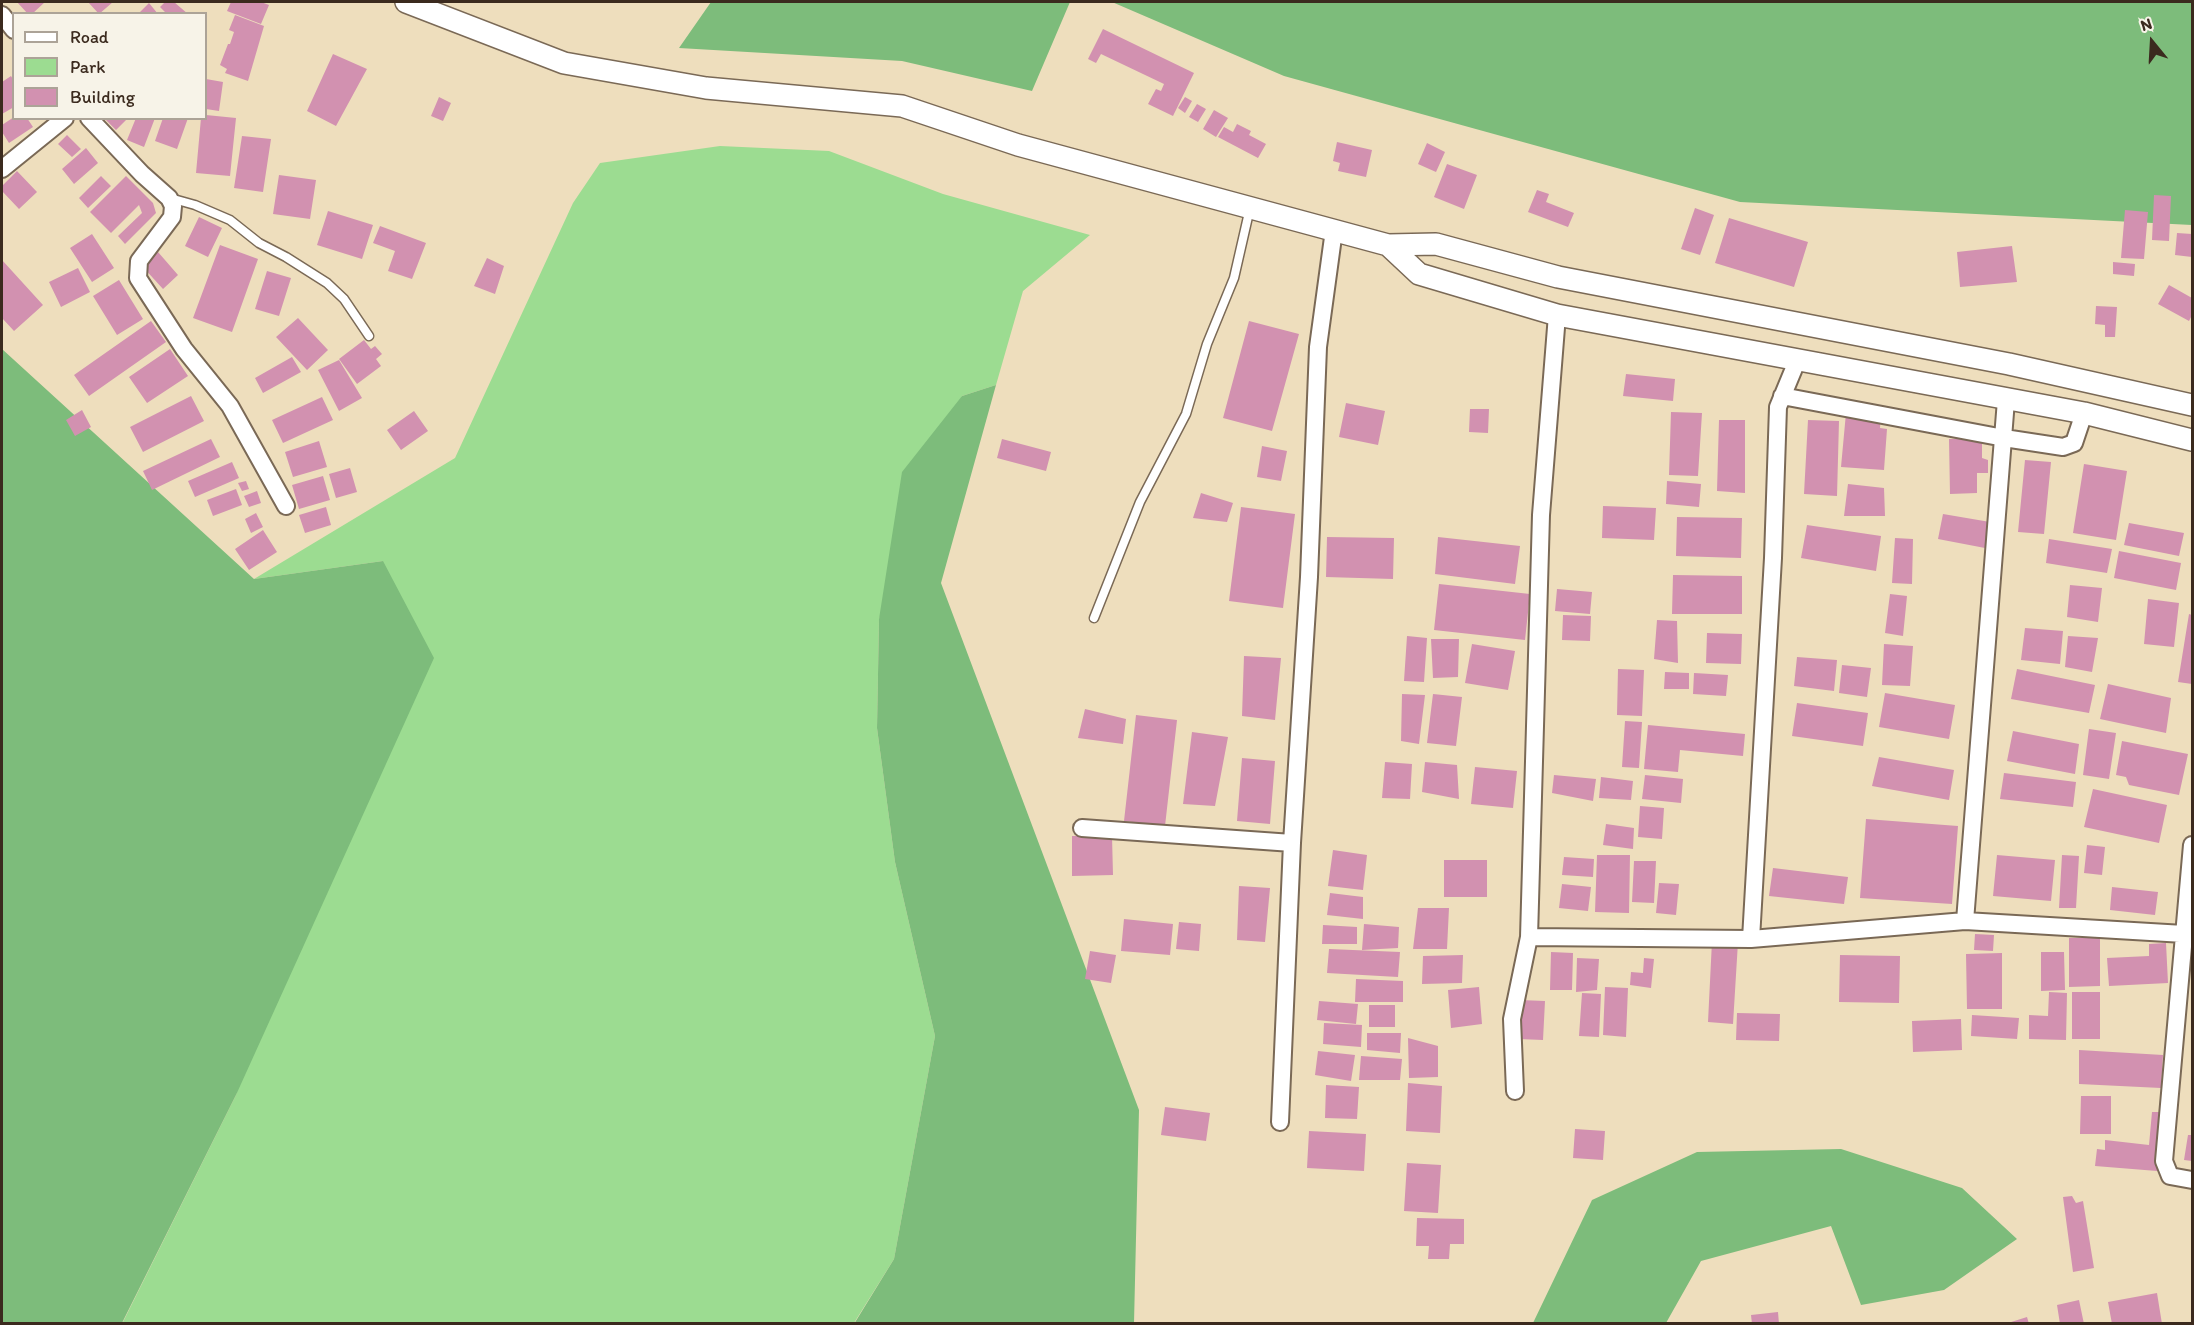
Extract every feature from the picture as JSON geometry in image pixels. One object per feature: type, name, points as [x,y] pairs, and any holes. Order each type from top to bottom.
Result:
[{"type":"street","points":[[406,2],[564,63],[706,88],[902,106],[1018,145],[1388,245],[1436,244],[1558,277],[2009,364],[2193,405]]},
{"type":"street","points":[[2,15],[12,28]]},
{"type":"street","points":[[2,169],[63,120]]},
{"type":"street","points":[[91,120],[142,174],[169,198],[172,217],[139,261],[138,278],[184,349],[230,406],[286,506]]},
{"type":"street","points":[[1280,1122],[1292,843],[1309,577],[1318,347],[1334,230]]},
{"type":"street","points":[[1388,245],[1419,274],[1557,315],[2084,413],[2193,440]]},
{"type":"street","points":[[1515,1091],[1512,1019],[1528,937],[1541,515],[1557,315]]},
{"type":"street","points":[[1751,939],[1773,570],[1778,407],[1797,361]]},
{"type":"street","points":[[1782,396],[2063,447],[2074,443],[2084,413]]},
{"type":"street","points":[[1965,921],[2006,400]]},
{"type":"street","points":[[1082,828],[1292,843]]},
{"type":"street","points":[[2193,845],[2164,1161],[2170,1176],[2193,1180]]},
{"type":"street","points":[[1528,937],[1751,939],[1965,921],[2184,933]]},
{"type":"lane","points":[[169,198],[195,205],[230,220],[260,243],[327,283],[344,299],[369,336]]},
{"type":"lane","points":[[1094,618],[1140,502],[1186,414],[1207,345],[1234,278],[1250,208]]},
{"type":"green space","points":[[711,2],[1070,2],[1032,91],[902,61],[679,48]]},
{"type":"green space","points":[[1112,2],[2192,2],[2192,225],[1740,202],[1284,76]]},
{"type":"green space","points":[[720,146],[829,151],[943,194],[1090,235],[1023,291],[996,385],[962,396],[879,619],[877,728],[895,862],[935,1036],[894,1259],[854,1323],[122,1324],[236,1095],[383,561],[254,579],[455,458],[573,203],[600,163]]},
{"type":"green space","points":[[2,349],[254,579],[383,561],[434,658],[236,1095],[122,1323],[2,1323]]},
{"type":"green space","points":[[996,385],[941,583],[1139,1110],[1134,1323],[854,1324],[894,1259],[935,1036],[895,862],[877,728],[879,619],[902,472],[962,396]]},
{"type":"green space","points":[[1841,1149],[1962,1188],[2017,1239],[1944,1290],[1861,1305],[1831,1226],[1701,1261],[1666,1323],[1533,1323],[1592,1200],[1697,1152]]},
{"type":"building","points":[[17,2],[45,2],[34,12],[26,12]]},
{"type":"building","points":[[88,2],[113,2],[101,12],[97,12]]},
{"type":"building","points":[[165,2],[174,2],[186,12],[165,12],[160,7]]},
{"type":"building","points":[[231,2],[261,2],[269,5],[261,24],[227,11]]},
{"type":"building","points":[[149,3],[156,12],[140,12]]},
{"type":"building","points":[[235,15],[264,26],[248,81],[225,73],[227,69],[220,65],[234,32],[229,30]]},
{"type":"building","points":[[1103,29],[1194,73],[1173,116],[1148,104],[1156,89],[1161,91],[1164,84],[1101,54],[1096,63],[1088,59]]},
{"type":"building","points":[[333,54],[367,69],[336,126],[307,111]]},
{"type":"building","points":[[11,76],[12,78],[12,108],[2,114],[2,82]]},
{"type":"building","points":[[207,79],[223,82],[219,111],[207,109]]},
{"type":"building","points":[[439,97],[451,103],[443,121],[431,116]]},
{"type":"building","points":[[1185,97],[1192,101],[1185,113],[1178,108]]},
{"type":"building","points":[[1197,104],[1206,109],[1198,122],[1189,117]]},
{"type":"building","points":[[1214,110],[1228,118],[1216,137],[1203,129]]},
{"type":"building","points":[[207,115],[236,118],[230,176],[196,173],[201,120],[207,120]]},
{"type":"building","points":[[12,118],[28,120],[33,127],[9,143],[2,132],[2,125]]},
{"type":"building","points":[[106,120],[126,120],[116,130]]},
{"type":"building","points":[[135,120],[154,120],[144,147],[127,140]]},
{"type":"building","points":[[162,120],[187,120],[177,149],[155,141]]},
{"type":"building","points":[[1237,124],[1251,131],[1249,135],[1266,144],[1258,158],[1218,137],[1224,127],[1233,132]]},
{"type":"building","points":[[67,135],[81,149],[72,157],[58,144]]},
{"type":"building","points":[[242,136],[271,139],[263,192],[234,188]]},
{"type":"building","points":[[1337,142],[1372,150],[1366,177],[1338,171],[1340,163],[1333,161]]},
{"type":"building","points":[[1427,143],[1445,152],[1436,172],[1418,164]]},
{"type":"building","points":[[86,148],[98,163],[74,184],[62,169]]},
{"type":"building","points":[[1447,164],[1477,175],[1464,209],[1434,197]]},
{"type":"building","points":[[17,171],[37,192],[19,209],[2,191],[2,186]]},
{"type":"building","points":[[279,175],[316,180],[310,219],[273,214]]},
{"type":"building","points":[[101,176],[111,186],[88,208],[79,198]]},
{"type":"building","points":[[126,176],[153,203],[156,213],[125,244],[118,236],[142,213],[139,205],[111,233],[90,212]]},
{"type":"building","points":[[1537,190],[1549,194],[1546,202],[1574,213],[1568,227],[1528,212]]},
{"type":"building","points":[[2154,195],[2171,196],[2169,241],[2152,240]]},
{"type":"building","points":[[1695,208],[1714,215],[1700,255],[1681,249]]},
{"type":"building","points":[[2125,210],[2148,212],[2144,259],[2121,258]]},
{"type":"building","points":[[328,211],[373,225],[362,259],[317,245]]},
{"type":"building","points":[[199,217],[222,228],[208,257],[185,246]]},
{"type":"building","points":[[1729,218],[1808,242],[1794,287],[1715,263]]},
{"type":"building","points":[[380,226],[426,243],[412,279],[388,271],[395,251],[373,243]]},
{"type":"building","points":[[2177,233],[2192,234],[2192,257],[2175,255]]},
{"type":"building","points":[[92,234],[114,268],[92,282],[70,248]]},
{"type":"building","points":[[220,245],[258,259],[232,332],[193,318]]},
{"type":"building","points":[[2012,246],[2017,282],[1960,287],[1957,252]]},
{"type":"building","points":[[158,252],[178,275],[163,289],[142,266]]},
{"type":"building","points":[[487,258],[504,266],[495,294],[474,286]]},
{"type":"building","points":[[2,260],[43,305],[14,331],[2,318]]},
{"type":"building","points":[[2113,262],[2135,264],[2134,276],[2113,274]]},
{"type":"building","points":[[78,268],[90,292],[61,307],[49,282]]},
{"type":"building","points":[[267,271],[291,278],[279,316],[255,309]]},
{"type":"building","points":[[119,280],[143,319],[117,335],[93,296]]},
{"type":"building","points":[[2169,285],[2192,298],[2192,315],[2189,321],[2158,304]]},
{"type":"building","points":[[2096,306],[2117,307],[2115,337],[2105,337],[2105,325],[2095,324]]},
{"type":"building","points":[[298,318],[328,350],[307,370],[276,337]]},
{"type":"building","points":[[151,321],[166,342],[89,396],[74,375]]},
{"type":"building","points":[[1249,321],[1299,334],[1272,431],[1223,418]]},
{"type":"building","points":[[364,340],[371,349],[375,346],[382,354],[376,359],[381,366],[357,384],[339,359]]},
{"type":"building","points":[[170,349],[188,376],[147,403],[129,377]]},
{"type":"building","points":[[292,357],[301,372],[263,393],[255,378]]},
{"type":"building","points":[[339,360],[362,398],[339,411],[318,370]]},
{"type":"building","points":[[1626,374],[1675,379],[1673,401],[1623,396]]},
{"type":"building","points":[[191,396],[204,421],[143,452],[130,427]]},
{"type":"building","points":[[322,397],[333,420],[283,443],[272,420]]},
{"type":"building","points":[[1346,403],[1385,411],[1378,445],[1339,437]]},
{"type":"building","points":[[1470,409],[1489,409],[1488,433],[1469,432]]},
{"type":"building","points":[[82,410],[91,427],[75,436],[66,420]]},
{"type":"building","points":[[414,411],[428,431],[401,450],[387,430]]},
{"type":"building","points":[[1671,412],[1702,413],[1698,476],[1669,475]]},
{"type":"building","points":[[1846,413],[1881,416],[1880,428],[1887,429],[1884,470],[1841,467]]},
{"type":"building","points":[[1719,420],[1745,420],[1745,493],[1717,491]]},
{"type":"building","points":[[1808,420],[1839,421],[1837,496],[1804,494]]},
{"type":"building","points":[[1982,438],[1982,458],[1988,460],[1988,473],[1977,473],[1977,493],[1950,494],[1949,439]]},
{"type":"building","points":[[211,439],[220,457],[152,490],[143,471]]},
{"type":"building","points":[[1002,439],[1051,452],[1046,471],[997,458]]},
{"type":"building","points":[[319,441],[327,467],[293,477],[285,452]]},
{"type":"building","points":[[1262,446],[1287,451],[1281,481],[1257,477]]},
{"type":"building","points":[[2025,460],[2051,462],[2044,534],[2018,532]]},
{"type":"building","points":[[232,462],[239,478],[195,497],[188,481]]},
{"type":"building","points":[[2084,464],[2127,471],[2116,540],[2073,533]]},
{"type":"building","points":[[350,468],[357,492],[336,498],[329,474]]},
{"type":"building","points":[[323,476],[330,500],[299,509],[292,485]]},
{"type":"building","points":[[246,481],[249,489],[242,491],[238,483]]},
{"type":"building","points":[[1667,481],[1701,484],[1699,507],[1666,504]]},
{"type":"building","points":[[1848,484],[1884,488],[1885,516],[1844,516]]},
{"type":"building","points":[[236,489],[242,505],[213,516],[207,500]]},
{"type":"building","points":[[257,491],[261,503],[249,507],[244,496]]},
{"type":"building","points":[[1201,493],[1233,503],[1227,522],[1193,518]]},
{"type":"building","points":[[1603,506],[1656,508],[1654,540],[1602,538]]},
{"type":"building","points":[[326,507],[331,525],[305,533],[299,515]]},
{"type":"building","points":[[1241,507],[1295,514],[1283,608],[1229,601]]},
{"type":"building","points":[[256,513],[263,527],[251,533],[245,519]]},
{"type":"building","points":[[1943,514],[1990,522],[1985,548],[1938,539]]},
{"type":"building","points":[[1677,517],[1742,518],[1741,558],[1676,556]]},
{"type":"building","points":[[2129,523],[2184,533],[2179,556],[2124,545]]},
{"type":"building","points":[[1807,525],[1881,536],[1876,571],[1801,558]]},
{"type":"building","points":[[263,530],[277,552],[249,570],[235,549]]},
{"type":"building","points":[[1327,537],[1394,538],[1393,579],[1326,577]]},
{"type":"building","points":[[1438,537],[1520,546],[1515,584],[1435,574]]},
{"type":"building","points":[[1895,538],[1913,539],[1912,584],[1892,583]]},
{"type":"building","points":[[2049,539],[2112,549],[2107,573],[2046,563]]},
{"type":"building","points":[[2119,551],[2181,563],[2176,590],[2114,578]]},
{"type":"building","points":[[1673,575],[1742,576],[1742,614],[1672,614]]},
{"type":"building","points":[[1439,584],[1530,594],[1525,640],[1434,630]]},
{"type":"building","points":[[2070,585],[2102,588],[2098,622],[2067,617]]},
{"type":"building","points":[[1557,589],[1592,592],[1590,614],[1555,611]]},
{"type":"building","points":[[1890,594],[1907,596],[1903,636],[1885,633]]},
{"type":"building","points":[[2148,599],[2179,603],[2174,647],[2144,644]]},
{"type":"building","points":[[2189,614],[2192,615],[2192,684],[2178,682]]},
{"type":"building","points":[[1563,615],[1591,616],[1590,641],[1562,640]]},
{"type":"building","points":[[1657,620],[1677,621],[1678,663],[1654,659]]},
{"type":"building","points":[[2025,628],[2063,631],[2060,664],[2021,660]]},
{"type":"building","points":[[1707,633],[1742,634],[1741,664],[1706,663]]},
{"type":"building","points":[[1407,636],[1427,638],[1424,682],[1404,681]]},
{"type":"building","points":[[2068,636],[2098,638],[2092,672],[2065,667]]},
{"type":"building","points":[[1431,639],[1459,639],[1458,677],[1433,678]]},
{"type":"building","points":[[1472,644],[1515,651],[1508,690],[1465,683]]},
{"type":"building","points":[[1884,644],[1913,646],[1910,686],[1882,685]]},
{"type":"building","points":[[1244,656],[1281,658],[1275,720],[1242,716]]},
{"type":"building","points":[[1797,657],[1837,660],[1834,691],[1794,686]]},
{"type":"building","points":[[1842,665],[1871,668],[1867,697],[1839,693]]},
{"type":"building","points":[[1618,669],[1644,670],[1642,716],[1617,715]]},
{"type":"building","points":[[2017,669],[2095,685],[2089,713],[2011,699]]},
{"type":"building","points":[[1665,672],[1689,673],[1689,689],[1664,689]]},
{"type":"building","points":[[1694,673],[1728,675],[1726,696],[1693,694]]},
{"type":"building","points":[[2108,684],[2171,698],[2166,733],[2100,719]]},
{"type":"building","points":[[1885,693],[1955,705],[1949,739],[1879,727]]},
{"type":"building","points":[[1402,694],[1425,695],[1419,744],[1401,741]]},
{"type":"building","points":[[1433,694],[1462,697],[1456,746],[1427,743]]},
{"type":"building","points":[[1797,703],[1868,713],[1863,746],[1792,736]]},
{"type":"building","points":[[1085,709],[1126,719],[1123,744],[1078,738]]},
{"type":"building","points":[[1136,715],[1177,720],[1165,826],[1124,821]]},
{"type":"building","points":[[1625,721],[1642,722],[1639,768],[1622,767]]},
{"type":"building","points":[[1648,725],[1745,734],[1743,756],[1680,750],[1678,772],[1644,769]]},
{"type":"building","points":[[2089,729],[2116,733],[2109,779],[2083,775]]},
{"type":"building","points":[[2013,731],[2079,744],[2075,774],[2007,761]]},
{"type":"building","points":[[1192,732],[1228,737],[1215,806],[1183,804]]},
{"type":"building","points":[[2122,741],[2188,754],[2179,795],[2129,785],[2126,777],[2116,775]]},
{"type":"building","points":[[1879,757],[1954,770],[1949,800],[1872,786]]},
{"type":"building","points":[[1242,758],[1275,761],[1270,824],[1237,821]]},
{"type":"building","points":[[1385,762],[1412,764],[1410,799],[1382,798]]},
{"type":"building","points":[[1425,762],[1457,765],[1459,799],[1422,792]]},
{"type":"building","points":[[1475,767],[1517,771],[1513,808],[1471,804]]},
{"type":"building","points":[[2004,773],[2076,782],[2073,807],[2000,799]]},
{"type":"building","points":[[1554,775],[1596,779],[1593,801],[1552,793]]},
{"type":"building","points":[[1645,775],[1683,779],[1681,803],[1642,799]]},
{"type":"building","points":[[1601,777],[1633,781],[1631,800],[1599,798]]},
{"type":"building","points":[[2093,789],[2167,805],[2159,843],[2084,827]]},
{"type":"building","points":[[1640,806],[1664,808],[1662,839],[1638,837]]},
{"type":"building","points":[[1866,819],[1958,826],[1952,904],[1860,898]]},
{"type":"building","points":[[1606,824],[1634,828],[1633,849],[1603,845]]},
{"type":"building","points":[[1072,836],[1112,836],[1113,875],[1072,876]]},
{"type":"building","points":[[2087,845],[2105,847],[2102,875],[2084,873]]},
{"type":"building","points":[[1333,850],[1367,855],[1363,890],[1328,886]]},
{"type":"building","points":[[1597,855],[1630,855],[1629,913],[1595,912]]},
{"type":"building","points":[[1997,855],[2055,860],[2051,901],[1993,896]]},
{"type":"building","points":[[2062,855],[2079,856],[2076,908],[2059,908]]},
{"type":"building","points":[[1564,857],[1594,859],[1593,877],[1562,875]]},
{"type":"building","points":[[1444,860],[1487,860],[1487,897],[1444,897]]},
{"type":"building","points":[[1634,861],[1656,861],[1654,903],[1632,902]]},
{"type":"building","points":[[1773,868],[1848,877],[1844,904],[1769,896]]},
{"type":"building","points":[[1659,883],[1679,884],[1676,915],[1656,913]]},
{"type":"building","points":[[1562,884],[1591,887],[1588,911],[1559,908]]},
{"type":"building","points":[[1239,886],[1270,888],[1265,942],[1237,940]]},
{"type":"building","points":[[2112,887],[2158,892],[2155,915],[2110,910]]},
{"type":"building","points":[[1330,893],[1363,897],[1363,919],[1327,915]]},
{"type":"building","points":[[1418,908],[1449,908],[1447,949],[1413,949]]},
{"type":"building","points":[[1124,919],[1173,924],[1170,955],[1121,951]]},
{"type":"building","points":[[1179,922],[1201,924],[1199,951],[1176,949]]},
{"type":"building","points":[[1364,924],[1399,927],[1398,948],[1362,950]]},
{"type":"building","points":[[1323,925],[1357,927],[1357,944],[1322,944]]},
{"type":"building","points":[[1975,934],[1994,935],[1993,951],[1974,950]]},
{"type":"building","points":[[2069,938],[2100,938],[2100,986],[2069,987]]},
{"type":"building","points":[[1712,941],[1738,942],[1733,1024],[1708,1022]]},
{"type":"building","points":[[2166,943],[2168,983],[2109,986],[2107,958],[2149,956],[2149,944]]},
{"type":"building","points":[[1329,949],[1400,952],[1398,977],[1327,973]]},
{"type":"building","points":[[1090,951],[1116,955],[1111,983],[1085,979]]},
{"type":"building","points":[[1551,952],[1573,953],[1572,990],[1550,990]]},
{"type":"building","points":[[2041,952],[2064,952],[2065,990],[2041,991]]},
{"type":"building","points":[[2002,953],[2002,1009],[1967,1009],[1966,954]]},
{"type":"building","points":[[1463,955],[1462,983],[1422,984],[1423,956]]},
{"type":"building","points":[[1840,955],[1900,956],[1899,1003],[1839,1002]]},
{"type":"building","points":[[1577,958],[1599,959],[1597,990],[1576,992]]},
{"type":"building","points":[[1644,958],[1654,959],[1651,988],[1630,985],[1631,972],[1643,973]]},
{"type":"building","points":[[1356,979],[1403,981],[1403,1002],[1355,1002]]},
{"type":"building","points":[[1479,987],[1482,1024],[1451,1028],[1448,990]]},
{"type":"building","points":[[1605,987],[1628,988],[1626,1037],[1603,1035]]},
{"type":"building","points":[[2049,992],[2067,993],[2066,1040],[2029,1039],[2029,1015],[2048,1016]]},
{"type":"building","points":[[2072,992],[2100,992],[2100,1039],[2072,1039]]},
{"type":"building","points":[[1582,993],[1601,994],[1599,1037],[1579,1036]]},
{"type":"building","points":[[1520,1000],[1545,1001],[1543,1040],[1519,1039]]},
{"type":"building","points":[[1319,1001],[1358,1004],[1356,1024],[1317,1020]]},
{"type":"building","points":[[1369,1005],[1395,1005],[1395,1027],[1369,1027]]},
{"type":"building","points":[[1737,1013],[1780,1014],[1779,1041],[1736,1040]]},
{"type":"building","points":[[1972,1015],[2019,1018],[2017,1039],[1971,1036]]},
{"type":"building","points":[[1961,1019],[1962,1050],[1913,1052],[1912,1021]]},
{"type":"building","points":[[1324,1023],[1362,1025],[1361,1047],[1323,1044]]},
{"type":"building","points":[[1367,1033],[1401,1033],[1400,1053],[1367,1050]]},
{"type":"building","points":[[1408,1038],[1438,1046],[1438,1077],[1409,1078]]},
{"type":"building","points":[[2079,1050],[2163,1055],[2161,1088],[2079,1084]]},
{"type":"building","points":[[1318,1051],[1355,1055],[1351,1081],[1315,1075]]},
{"type":"building","points":[[1361,1056],[1402,1059],[1400,1080],[1359,1080]]},
{"type":"building","points":[[1408,1083],[1442,1086],[1440,1133],[1406,1131]]},
{"type":"building","points":[[1326,1085],[1359,1087],[1357,1119],[1325,1118]]},
{"type":"building","points":[[2081,1096],[2111,1096],[2111,1134],[2080,1134]]},
{"type":"building","points":[[1165,1107],[1210,1113],[1206,1141],[1161,1135]]},
{"type":"building","points":[[2152,1112],[2162,1112],[2157,1171],[2095,1166],[2097,1149],[2105,1150],[2105,1140],[2149,1145]]},
{"type":"building","points":[[1575,1129],[1605,1131],[1603,1160],[1573,1158]]},
{"type":"building","points":[[1309,1131],[1366,1134],[1364,1171],[1307,1168]]},
{"type":"building","points":[[2188,1135],[2192,1135],[2192,1161],[2184,1160]]},
{"type":"building","points":[[1407,1163],[1441,1165],[1438,1213],[1404,1211]]},
{"type":"building","points":[[2072,1196],[2076,1203],[2083,1201],[2094,1268],[2073,1272],[2063,1197]]},
{"type":"building","points":[[1417,1218],[1464,1219],[1464,1244],[1450,1244],[1449,1259],[1428,1259],[1429,1246],[1416,1246]]},
{"type":"building","points":[[2157,1293],[2162,1324],[2112,1324],[2108,1302]]},
{"type":"building","points":[[2079,1300],[2084,1324],[2060,1324],[2057,1305]]},
{"type":"building","points":[[1778,1312],[1779,1324],[1752,1324],[1751,1315]]},
{"type":"building","points":[[2027,1317],[2029,1324],[2008,1324],[2008,1323]]}]
